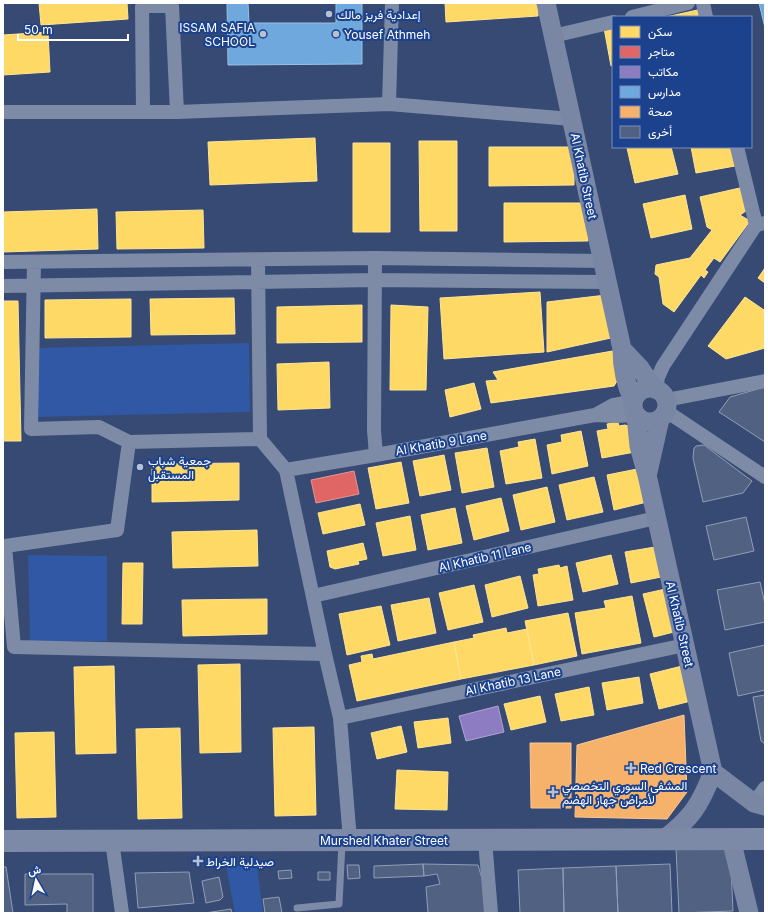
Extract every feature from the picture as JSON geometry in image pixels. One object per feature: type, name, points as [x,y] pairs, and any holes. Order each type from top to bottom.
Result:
[{"type":"main road","name":"Al Khatib Street","points":[[546,3],[608,282],[622,349],[625,380],[634,408],[639,446],[647,475],[713,772]]},
{"type":"main road","points":[[622,349],[640,368],[661,402]]},
{"type":"main road","points":[[650,388],[661,402],[652,423],[647,423],[639,419],[634,408],[635,396],[641,390],[650,388]]},
{"type":"main road","name":"Al Khatib Street","points":[[647,475],[661,402]]},
{"type":"main road","points":[[663,840],[679,828],[689,817],[702,799],[713,772],[760,805]]},
{"type":"main road","name":"Murshed Khater Street","points":[[3,841],[765,839]]},
{"type":"main road","points":[[731,840],[750,913]]},
{"type":"street","points":[[389,104],[392,3]]},
{"type":"street","points":[[636,16],[688,3]]},
{"type":"street","points":[[703,3],[706,16]]},
{"type":"street","points":[[143,112],[142,6],[172,6],[177,112]]},
{"type":"street","points":[[554,36],[612,22]]},
{"type":"street","points":[[3,112],[177,112],[389,104],[572,119]]},
{"type":"street","points":[[737,148],[760,224],[663,366],[658,377],[661,402],[765,477]]},
{"type":"street","points":[[375,258],[374,430],[376,455]]},
{"type":"street","points":[[3,262],[375,258],[603,261]]},
{"type":"street","points":[[258,260],[260,439],[286,470],[340,718],[346,840]]},
{"type":"street","points":[[34,262],[31,429],[99,427],[129,442],[260,439]]},
{"type":"street","points":[[3,286],[375,280],[608,282]]},
{"type":"street","points":[[661,402],[765,381]]},
{"type":"street","name":"Al Khatib 9 Lane","points":[[286,470],[594,415],[615,416],[634,408]]},
{"type":"street","points":[[129,442],[117,530],[5,546],[14,647],[325,654]]},
{"type":"street","name":"Al Khatib 11 Lane","points":[[313,596],[656,518]]},
{"type":"street","name":"Al Khatib 13 Lane","points":[[340,718],[685,645]]},
{"type":"street","points":[[760,805],[765,788]]},
{"type":"street","points":[[485,840],[491,913]]},
{"type":"street","points":[[112,841],[122,913]]},
{"type":"lane","points":[[297,908],[339,904],[346,840]]},
{"type":"shaded area","points":[[249,343],[250,412],[35,417],[34,348]]},
{"type":"shaded area","points":[[28,555],[107,556],[107,641],[30,641]]},
{"type":"shaded area","points":[[226,866],[257,866],[263,913],[235,913]]},
{"type":"building: سكن","points":[[39,3],[127,3],[128,19],[41,25]]},
{"type":"building: سكن","points":[[445,3],[538,3],[538,16],[446,22]]},
{"type":"building: سكن","points":[[702,9],[704,16],[670,16]]},
{"type":"building: سكن","points":[[612,26],[611,66],[604,28]]},
{"type":"building: سكن","points":[[48,32],[50,72],[3,75],[3,35]]},
{"type":"building: سكن","points":[[315,138],[317,181],[210,185],[208,142]]},
{"type":"building: سكن","points":[[419,141],[457,141],[457,231],[420,231]]},
{"type":"building: سكن","points":[[353,143],[390,143],[390,232],[353,232]]},
{"type":"building: سكن","points":[[489,147],[574,147],[574,185],[489,186]]},
{"type":"building: سكن","points":[[627,148],[671,148],[678,174],[635,183]]},
{"type":"building: سكن","points":[[691,148],[732,148],[735,166],[696,173]]},
{"type":"building: سكن","points":[[744,187],[746,211],[740,215],[750,221],[720,262],[714,258],[705,270],[708,272],[704,278],[701,275],[674,312],[663,304],[659,277],[655,274],[656,265],[690,258],[712,230],[707,227],[700,197]]},
{"type":"building: سكن","points":[[685,195],[692,229],[651,238],[643,204]]},
{"type":"building: سكن","points":[[504,203],[588,203],[588,241],[504,242]]},
{"type":"building: سكن","points":[[97,209],[98,249],[3,252],[3,212]]},
{"type":"building: سكن","points":[[203,210],[204,248],[117,249],[116,212]]},
{"type":"building: سكن","points":[[765,268],[765,283],[758,278]]},
{"type":"building: سكن","points":[[540,292],[544,352],[444,359],[440,298]]},
{"type":"building: سكن","points":[[606,295],[611,338],[547,352],[547,302]]},
{"type":"building: سكن","points":[[745,297],[764,310],[765,348],[726,359],[708,346]]},
{"type":"building: سكن","points":[[234,298],[235,334],[151,335],[150,299]]},
{"type":"building: سكن","points":[[131,299],[131,337],[45,338],[45,300]]},
{"type":"building: سكن","points":[[3,301],[18,301],[21,441],[3,441]]},
{"type":"building: سكن","points":[[362,305],[362,342],[277,343],[277,307]]},
{"type":"building: سكن","points":[[391,305],[428,307],[426,390],[390,390]]},
{"type":"building: سكن","points":[[624,349],[626,366],[614,386],[491,403],[486,381],[498,380],[493,372]]},
{"type":"building: سكن","points":[[329,362],[330,408],[278,410],[277,364]]},
{"type":"building: سكن","points":[[474,383],[481,409],[450,417],[445,390]]},
{"type":"building: سكن","points":[[618,422],[619,426],[625,425],[631,427],[635,452],[602,458],[597,431],[608,429],[607,424]]},
{"type":"building: سكن","points":[[581,431],[588,466],[552,474],[547,445],[562,442],[561,435]]},
{"type":"building: سكن","points":[[535,439],[542,478],[506,484],[500,451],[519,447],[518,442]]},
{"type":"building: سكن","points":[[487,448],[494,487],[462,493],[455,453]]},
{"type":"building: سكن","points":[[444,455],[451,490],[420,496],[413,461]]},
{"type":"building: سكن","points":[[401,462],[409,503],[376,509],[368,468]]},
{"type":"building: سكن","points":[[239,463],[239,500],[152,502],[152,464]]},
{"type":"building: سكن","points":[[642,468],[647,502],[614,510],[607,475]]},
{"type":"building: سكن","points":[[594,477],[603,512],[567,520],[559,485]]},
{"type":"building: سكن","points":[[547,487],[555,522],[521,530],[513,495]]},
{"type":"building: سكن","points":[[501,498],[509,531],[474,540],[466,506]]},
{"type":"building: سكن","points":[[360,504],[365,525],[323,534],[318,513]]},
{"type":"building: سكن","points":[[455,508],[462,543],[428,550],[421,515]]},
{"type":"building: سكن","points":[[410,516],[416,550],[383,556],[376,523]]},
{"type":"building: سكن","points":[[257,530],[258,566],[173,568],[172,532]]},
{"type":"building: سكن","points":[[363,543],[367,559],[358,561],[359,564],[335,569],[330,567],[327,551]]},
{"type":"building: سكن","points":[[661,546],[666,576],[631,583],[625,552]]},
{"type":"building: سكن","points":[[611,555],[618,584],[583,592],[576,563]]},
{"type":"building: سكن","points":[[123,563],[143,563],[142,624],[122,624]]},
{"type":"building: سكن","points":[[559,565],[560,568],[567,566],[573,600],[538,606],[533,575],[539,574],[538,569]]},
{"type":"building: سكن","points":[[520,576],[528,608],[492,617],[485,585]]},
{"type":"building: سكن","points":[[474,585],[483,622],[448,630],[439,593]]},
{"type":"building: سكن","points":[[670,588],[674,632],[654,637],[643,594]]},
{"type":"building: سكن","points":[[632,596],[641,643],[582,654],[575,613],[606,608],[604,601]]},
{"type":"building: سكن","points":[[429,598],[436,633],[398,641],[391,605]]},
{"type":"building: سكن","points":[[267,599],[267,634],[183,636],[182,600]]},
{"type":"building: سكن","points":[[381,606],[390,645],[347,655],[339,614]]},
{"type":"building: سكن","points":[[568,613],[577,656],[534,665],[525,621]]},
{"type":"building: سكن","points":[[506,628],[507,633],[527,629],[534,665],[461,679],[454,642],[474,638],[473,635]]},
{"type":"building: سكن","points":[[454,642],[461,679],[357,701],[349,665],[362,662],[361,656],[372,654],[373,659]]},
{"type":"building: سكن","points":[[240,664],[241,752],[200,753],[198,665]]},
{"type":"building: سكن","points":[[686,665],[695,700],[659,709],[650,674]]},
{"type":"building: سكن","points":[[114,666],[116,753],[76,754],[74,667]]},
{"type":"building: سكن","points":[[639,677],[643,703],[607,710],[602,683]]},
{"type":"building: سكن","points":[[589,687],[594,715],[561,721],[555,694]]},
{"type":"building: سكن","points":[[540,696],[546,722],[511,730],[504,704]]},
{"type":"building: سكن","points":[[448,718],[451,743],[418,748],[414,722]]},
{"type":"building: سكن","points":[[401,726],[407,752],[377,759],[371,733]]},
{"type":"building: سكن","points":[[314,727],[316,815],[275,816],[273,728]]},
{"type":"building: سكن","points":[[180,728],[182,818],[138,819],[136,729]]},
{"type":"building: سكن","points":[[54,732],[56,817],[17,818],[15,733]]},
{"type":"building: سكن","points":[[397,770],[448,772],[447,810],[395,809]]},
{"type":"building: متاجر","points":[[354,471],[359,494],[316,503],[311,480]]},
{"type":"building: مكاتب","points":[[498,706],[504,732],[466,741],[459,716]]},
{"type":"building: مدارس","points":[[227,3],[248,3],[249,23],[336,23],[336,3],[362,3],[362,64],[228,65]]},
{"type":"building: مدارس","points":[[759,3],[765,3],[765,28]]},
{"type":"building: صحة","name":"Red Crescent","points":[[684,715],[687,792],[667,819],[575,817],[577,745]]},
{"type":"building: صحة","points":[[530,743],[571,743],[571,808],[531,808]]},
{"type":"building: أخرى","points":[[765,387],[765,442],[719,412],[730,397]]},
{"type":"building: أخرى","points":[[704,445],[752,481],[743,493],[703,502],[693,458],[694,448],[696,446]]},
{"type":"building: أخرى","points":[[746,517],[754,551],[714,560],[706,526]]},
{"type":"building: أخرى","points":[[760,582],[765,604],[765,622],[725,630],[717,590]]},
{"type":"building: أخرى","points":[[765,645],[765,690],[738,696],[729,653]]},
{"type":"building: أخرى","points":[[765,695],[765,744],[761,741],[753,697]]},
{"type":"building: أخرى","points":[[730,846],[733,911],[679,913],[676,848]]},
{"type":"building: أخرى","points":[[423,864],[424,876],[374,878],[374,866]]},
{"type":"building: أخرى","points":[[423,864],[478,865],[492,913],[428,913],[426,887],[440,884],[437,874],[424,876]]},
{"type":"building: أخرى","points":[[670,864],[672,913],[618,913],[616,866]]},
{"type":"building: أخرى","points":[[347,865],[359,865],[360,878],[348,879]]},
{"type":"building: أخرى","points":[[616,866],[618,913],[564,913],[563,868]]},
{"type":"building: أخرى","points":[[3,867],[6,867],[13,913],[3,913]]},
{"type":"building: أخرى","points":[[563,868],[564,913],[520,913],[518,870]]},
{"type":"building: أخرى","points":[[291,870],[292,878],[279,879],[278,871]]},
{"type":"building: أخرى","points":[[189,872],[194,903],[138,908],[135,873]]},
{"type":"building: أخرى","points":[[318,872],[330,872],[330,880],[318,880]]},
{"type":"building: أخرى","points":[[25,874],[93,874],[93,913],[67,913],[67,904],[25,905]]},
{"type":"building: أخرى","points":[[219,877],[223,897],[220,900],[206,903],[202,881]]},
{"type":"building: أخرى","points":[[279,897],[282,913],[265,913],[263,899]]},
{"type":"building: أخرى","points":[[231,909],[232,913],[205,913]]},
{"type":"place","name":"إعدادية فريز مالك","points":[[329,14]]},
{"type":"place","name":"ISSAM SAFIA SCHOOL","points":[[263,34]]},
{"type":"place","name":"Yousef Athmeh","points":[[336,34]]},
{"type":"place","name":"جمعية شباب المستقبل","points":[[140,467]]},
{"type":"place","name":"Red Crescent","points":[[631,768]]},
{"type":"place","name":"المشفى السوري التخصصي لأمراض جهاز الهضم","points":[[553,792]]},
{"type":"place","name":"صيدلية الخراط","points":[[198,861]]}]
